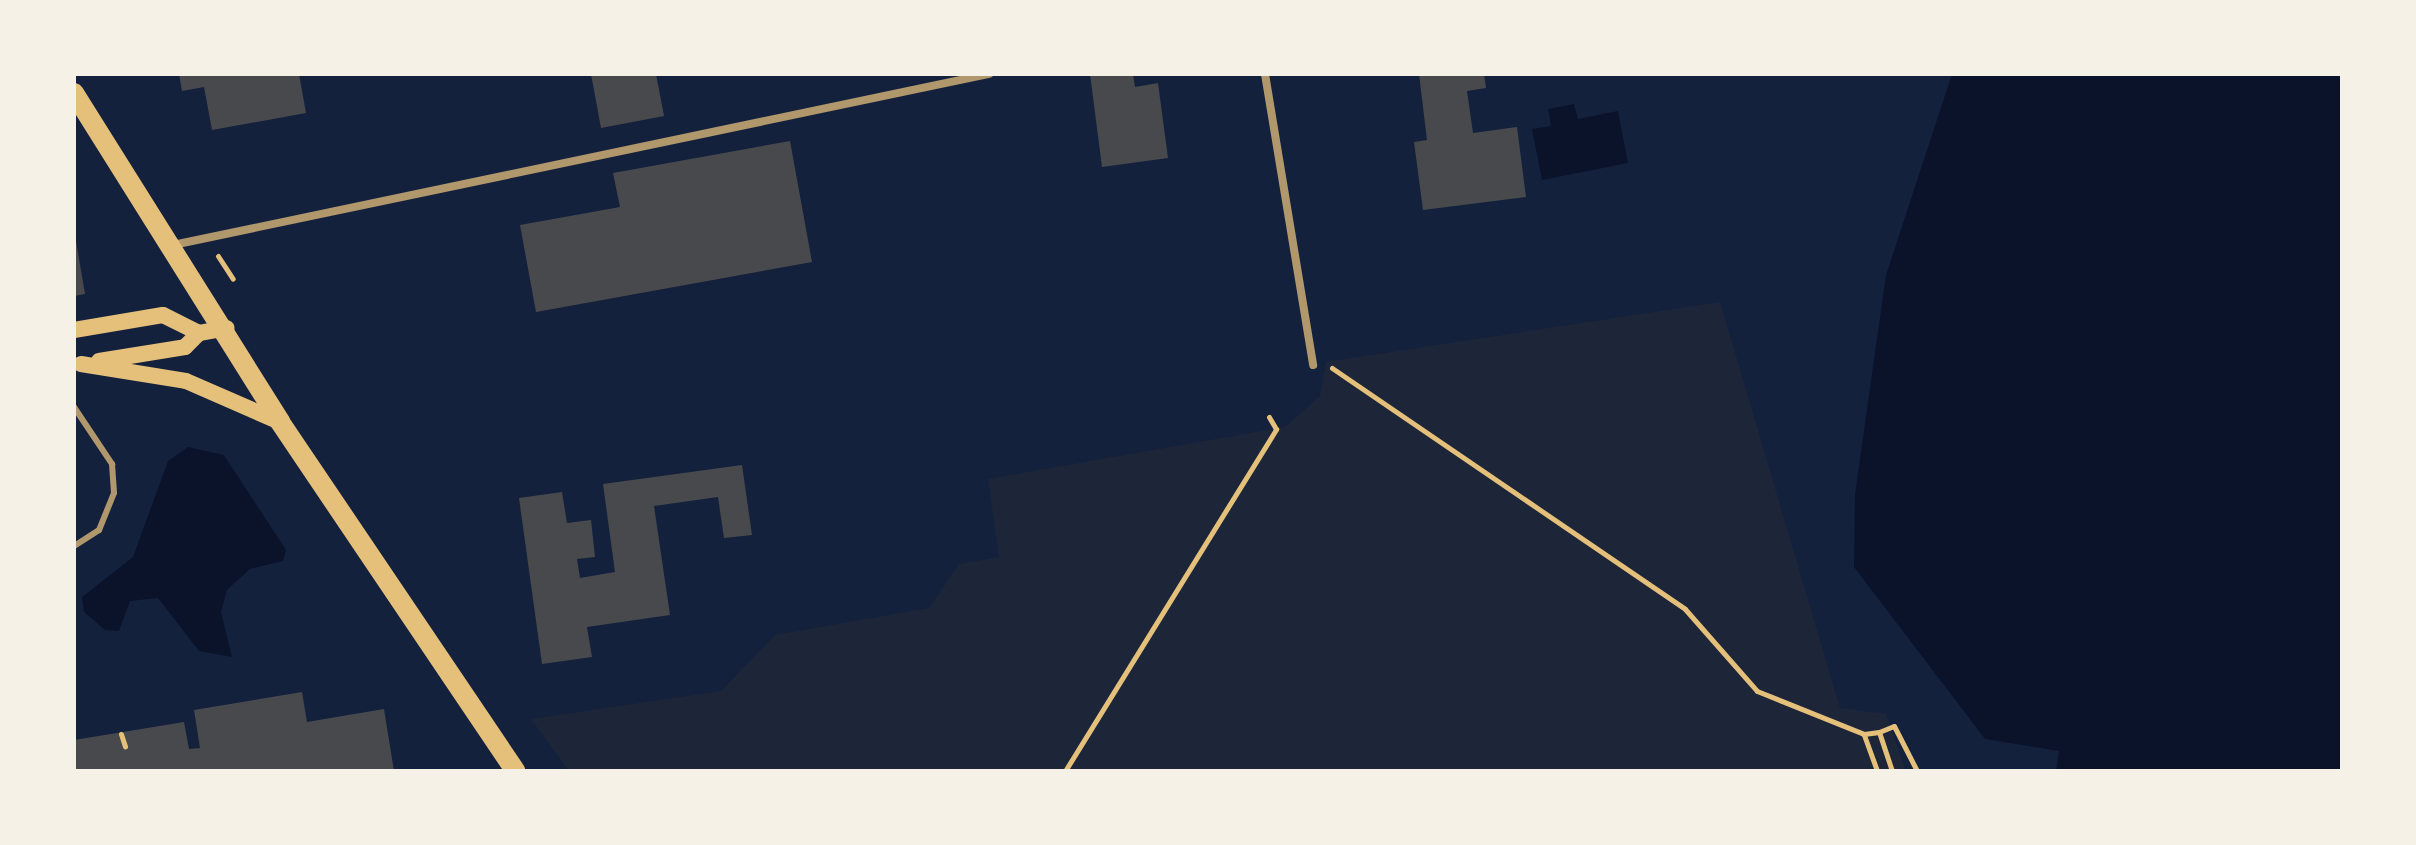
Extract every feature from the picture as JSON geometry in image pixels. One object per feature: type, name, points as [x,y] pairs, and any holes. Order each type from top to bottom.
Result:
[{"type":"main road","points":[[74,93],[227,328],[280,422],[515,771]]},
{"type":"main road","points":[[74,330],[163,315],[199,333]]},
{"type":"main road","points":[[77,364],[185,347],[199,333],[227,328]]},
{"type":"main road","points":[[77,364],[186,381],[280,422]]},
{"type":"street","points":[[173,245],[989,74]]},
{"type":"street","points":[[1265,74],[1313,365]]},
{"type":"lane","points":[[74,407],[112,464],[114,493],[99,530],[74,546]]},
{"type":"path","points":[[218,256],[233,279]]},
{"type":"path","points":[[1311,349],[1349,386],[1685,609],[1757,691],[1864,734],[1894,726],[1917,771]]},
{"type":"path","points":[[1065,771],[1276,429],[1269,417]]},
{"type":"path","points":[[1879,732],[1892,771]]},
{"type":"path","points":[[121,734],[125,746]]},
{"type":"path","points":[[1864,734],[1877,771]]},
{"type":"shaded area","points":[[1952,74],[2342,74],[2342,771],[2056,771],[2059,751],[1985,739],[1854,567],[1855,494],[1886,275]]},
{"type":"shaded area","points":[[1574,104],[1578,119],[1618,111],[1628,163],[1542,180],[1532,129],[1551,126],[1548,109]]},
{"type":"shaded area","points":[[1720,302],[1840,708],[1886,714],[1906,771],[569,771],[531,719],[721,691],[775,635],[929,608],[959,564],[999,557],[988,479],[1285,427],[1320,396],[1326,362]]},
{"type":"shaded area","points":[[188,447],[224,455],[286,550],[283,561],[250,569],[227,590],[221,612],[232,657],[199,651],[158,598],[130,601],[119,631],[105,630],[84,612],[82,597],[133,557],[168,461]]},
{"type":"building","points":[[179,74],[299,74],[306,113],[212,130],[204,87],[182,91]]},
{"type":"building","points":[[591,74],[656,74],[664,116],[601,128]]},
{"type":"building","points":[[1090,74],[1133,74],[1135,87],[1158,83],[1168,158],[1102,167]]},
{"type":"building","points":[[1419,74],[1484,74],[1486,88],[1467,91],[1473,133],[1517,127],[1526,197],[1423,210],[1414,142],[1427,140]]},
{"type":"building","points":[[790,141],[812,262],[536,312],[520,225],[620,207],[613,173]]},
{"type":"building","points":[[74,229],[85,294],[74,296]]},
{"type":"building","points":[[742,465],[752,535],[724,538],[718,497],[654,506],[670,615],[587,627],[592,657],[542,664],[519,498],[562,492],[567,523],[591,520],[595,557],[577,559],[580,578],[615,572],[603,484]]},
{"type":"building","points":[[302,692],[307,722],[384,709],[394,771],[74,771],[74,740],[184,722],[189,749],[200,748],[194,710]]}]
